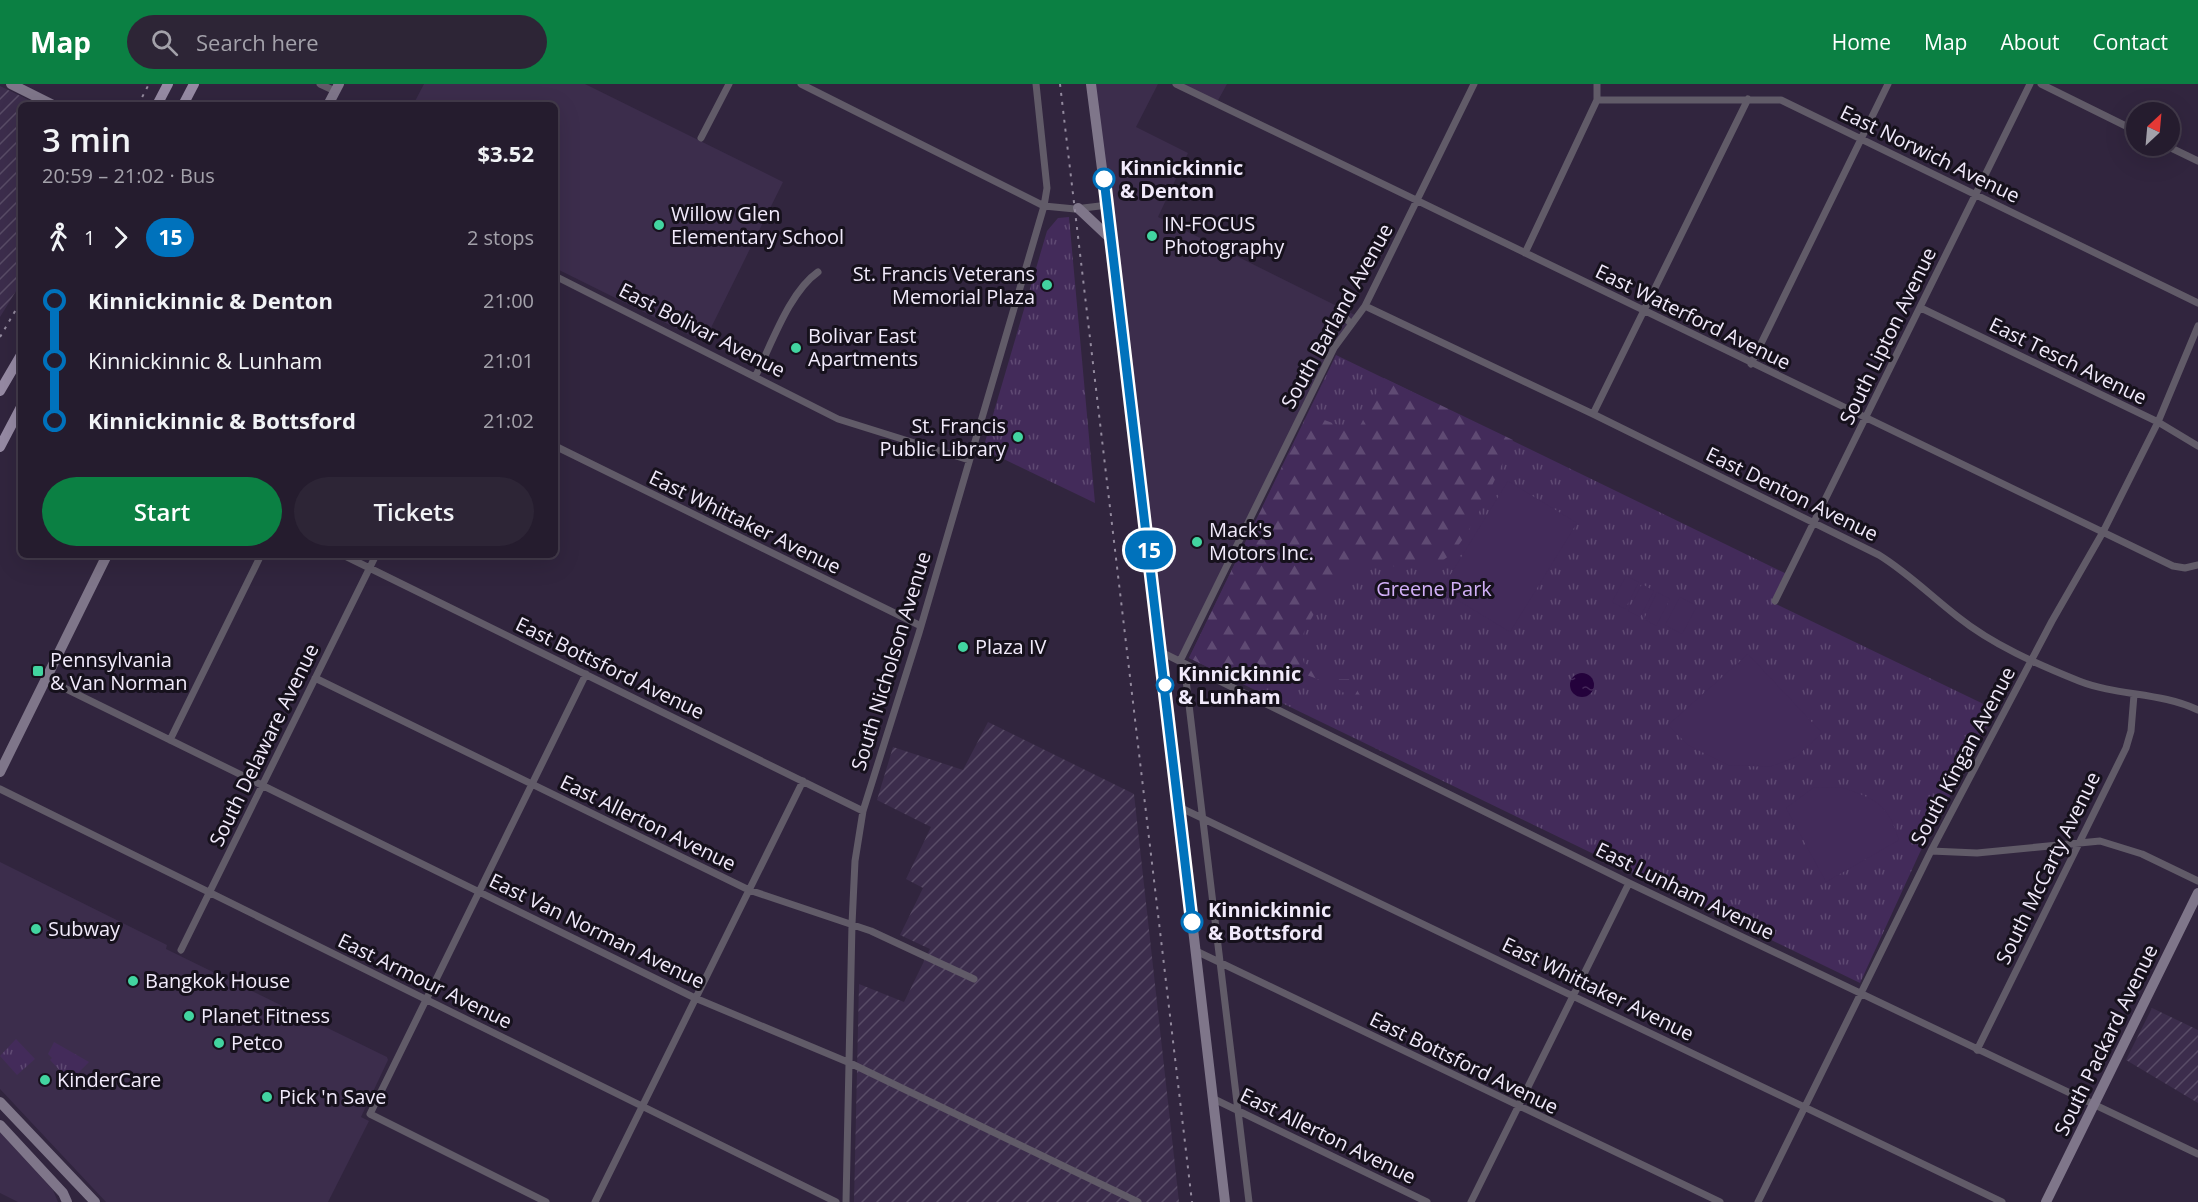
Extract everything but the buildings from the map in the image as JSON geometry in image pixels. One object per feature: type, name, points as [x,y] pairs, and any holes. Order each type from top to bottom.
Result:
[{"type":"main road","points":[[159,102],[168,84]]},
{"type":"main road","points":[[185,102],[194,84]]},
{"type":"main road","points":[[0,384],[18,357]]},
{"type":"main road","points":[[0,391],[18,358]]},
{"type":"main road","points":[[0,433],[18,403]]},
{"type":"main road","points":[[0,447],[18,413]]},
{"type":"street","points":[[11,84],[47,102]]},
{"type":"street","points":[[320,84],[337,88],[330,102]]},
{"type":"street","points":[[702,138],[729,84]]},
{"type":"street","points":[[801,84],[1044,206],[1078,208],[1108,205]]},
{"type":"street","name":"South Nicholson Avenue","points":[[846,1202],[852,924],[855,861],[863,811],[921,626],[1044,206],[1047,188],[1036,84]]},
{"type":"street","points":[[1091,84],[1108,205],[1225,1202]]},
{"type":"street","name":"East Waterford Avenue","points":[[1176,84],[1751,364],[2173,566],[2185,568],[2198,565]]},
{"type":"street","name":"South Barland Avenue","points":[[1180,661],[1334,348],[1365,306],[1474,84]]},
{"type":"street","points":[[1525,253],[1596,100],[1597,84]]},
{"type":"street","points":[[1751,364],[1888,84]]},
{"type":"street","name":"South Lipton Avenue","points":[[1775,601],[2030,84]]},
{"type":"street","points":[[2040,84],[2126,125]]},
{"type":"street","points":[[1593,414],[1748,99]]},
{"type":"street","name":"East Norwich Avenue","points":[[1596,100],[1780,100],[2198,303]]},
{"type":"street","points":[[2180,152],[2198,161]]},
{"type":"street","points":[[1078,208],[1112,240]]},
{"type":"street","points":[[755,377],[797,293],[808,279],[818,272]]},
{"type":"street","name":"East Bolivar Avenue","points":[[558,278],[838,419],[969,460]]},
{"type":"street","name":"East Denton Avenue","points":[[1365,306],[1593,414],[1900,568],[1958,618],[1991,639],[2032,660],[2098,688],[2174,701],[2198,710]]},
{"type":"street","name":"East Tesch Avenue","points":[[1921,308],[2158,422],[2198,446]]},
{"type":"street","points":[[1342,314],[1352,324]]},
{"type":"street","name":"South Kingan Avenue","points":[[1758,1202],[1931,851],[2103,532],[2158,422],[2198,326]]},
{"type":"street","name":"East Whittaker Avenue","points":[[558,447],[921,626]]},
{"type":"street","points":[[0,772],[106,558]]},
{"type":"street","points":[[170,740],[260,558]]},
{"type":"street","name":"East Bottsford Avenue","points":[[349,558],[863,811]]},
{"type":"street","name":"South Delaware Avenue","points":[[181,950],[375,558]]},
{"type":"street","name":"East Lunham Avenue","points":[[1161,651],[1629,883],[2198,1154]]},
{"type":"street","points":[[1180,661],[1186,680],[1249,1202]]},
{"type":"street","points":[[546,1202],[370,1114],[586,674]]},
{"type":"street","name":"East Allerton Avenue","points":[[315,678],[748,890],[896,941],[974,979]]},
{"type":"street","name":"East Van Norman Avenue","points":[[46,679],[695,998],[850,1063],[1138,1202]]},
{"type":"street","name":"South McCarty Avenue","points":[[1977,1050],[2126,748],[2132,731],[2134,695]]},
{"type":"street","points":[[595,1202],[802,781]]},
{"type":"street","name":"East Armour Avenue","points":[[0,789],[836,1202]]},
{"type":"street","name":"East Whittaker Avenue","points":[[1179,807],[2002,1202]]},
{"type":"street","points":[[1931,851],[1977,853],[2100,841],[2121,845],[2198,881]]},
{"type":"street","points":[[1471,1202],[1629,883]]},
{"type":"street","name":"South Packard Avenue","points":[[2046,1202],[2198,893]]},
{"type":"street","name":"East Bottsford Avenue","points":[[1196,951],[1517,1107],[1720,1202]]},
{"type":"street","name":"East Allerton Avenue","points":[[1214,1099],[1427,1202]]},
{"type":"street","points":[[0,1102],[95,1202]]},
{"type":"street","points":[[0,1125],[63,1193],[68,1202]]},
{"type":"shaded area","name":"Willow Glen Elementary School","points":[[424,84],[585,84],[783,182],[704,342],[558,269],[558,102],[415,102]]},
{"type":"shaded area","points":[[1091,84],[1158,84],[1136,127],[1188,153],[1158,217],[1357,316],[1342,335],[1180,661],[1161,651]]},
{"type":"shaded area","points":[[1176,84],[1227,84],[1216,104]]},
{"type":"shaded area","points":[[0,86],[33,102],[18,102],[18,288],[0,317]]},
{"type":"shaded area","points":[[988,722],[1134,794],[1179,1202],[854,1202],[859,984],[904,1002],[930,949],[900,935],[923,888],[906,879],[931,827],[877,800],[893,747],[963,770]]},
{"type":"shaded area","points":[[0,862],[167,945],[166,949],[387,1057],[388,1060],[361,1117],[369,1121],[328,1202],[106,1202],[0,1089]]},
{"type":"shaded area","points":[[2152,1008],[2198,1030],[2198,1103],[2126,1060]]},
{"type":"shaded area","points":[[0,1132],[53,1190],[58,1202],[18,1202],[0,1193]]},
{"type":"green space","points":[[1069,217],[1095,503],[983,449],[1047,231],[1058,218]]},
{"type":"green space","name":"Greene Park","points":[[1336,355],[1789,575],[1776,604],[1996,710],[1921,850],[1860,983],[1189,658]]},
{"type":"green space","points":[[1384,378],[1513,440],[1471,527],[1449,555],[1439,562],[1420,566],[1360,564],[1327,590],[1304,632],[1300,649],[1304,663],[1335,679],[1351,679],[1367,708],[1333,686],[1295,672],[1270,670],[1239,682],[1189,658],[1308,414],[1357,432]]},
{"type":"green space","points":[[1508,481],[1577,523],[1510,632],[1441,590]]},
{"type":"green space","points":[[1626,576],[1639,582],[1625,609],[1612,602]]},
{"type":"green space","points":[[1642,584],[1654,591],[1640,617],[1628,611]]},
{"type":"green space","points":[[1657,592],[1670,599],[1656,626],[1644,619]]},
{"type":"green space","points":[[1680,597],[1697,606],[1682,634],[1665,625]]},
{"type":"green space","points":[[1748,654],[1822,733],[1796,757],[1769,767],[1728,765],[1688,745],[1668,725]]},
{"type":"green space","points":[[1841,787],[1879,804],[1890,818],[1899,840],[1826,882],[1786,808],[1813,788]]},
{"type":"green space","points":[[16,1039],[35,1059],[17,1075],[0,1056]]},
{"type":"green space","points":[[54,1042],[89,1062],[75,1076],[71,1072],[66,1077],[50,1060],[52,1058],[48,1054]]},
{"type":"water","points":[[1582,673],[1590,677],[1594,685],[1590,693],[1582,697],[1574,693],[1570,685],[1574,677]]},
{"type":"railway","points":[[140,102],[149,84]]},
{"type":"railway","points":[[1060,84],[1192,1202]]},
{"type":"railway","points":[[0,337],[18,306]]},
{"type":"bus line","name":"15","points":[[1104,179],[1192,922]]},
{"type":"place","name":"Kinnickinnic & Denton","points":[[1104,179]]},
{"type":"place","name":"Willow Glen Elementary School","points":[[659,225]]},
{"type":"place","name":"IN-FOCUS Photography","points":[[1152,236]]},
{"type":"place","name":"St. Francis Veterans Memorial Plaza","points":[[1047,285]]},
{"type":"place","name":"Bolivar East Apartments","points":[[796,348]]},
{"type":"place","name":"St. Francis Public Library","points":[[1018,437]]},
{"type":"place","name":"Mack's Motors Inc.","points":[[1197,542]]},
{"type":"place","name":"Plaza IV","points":[[963,647]]},
{"type":"place","name":"Pennsylvania & Van Norman","points":[[38,671]]},
{"type":"place","name":"Kinnickinnic & Lunham","points":[[1165,685]]},
{"type":"place","name":"Kinnickinnic & Bottsford","points":[[1192,922]]},
{"type":"place","name":"Subway","points":[[36,929]]},
{"type":"place","name":"Bangkok House","points":[[133,981]]},
{"type":"place","name":"Planet Fitness","points":[[189,1016]]},
{"type":"place","name":"Petco","points":[[219,1043]]},
{"type":"place","name":"KinderCare","points":[[45,1080]]},
{"type":"place","name":"Pick 'n Save","points":[[267,1097]]}]
